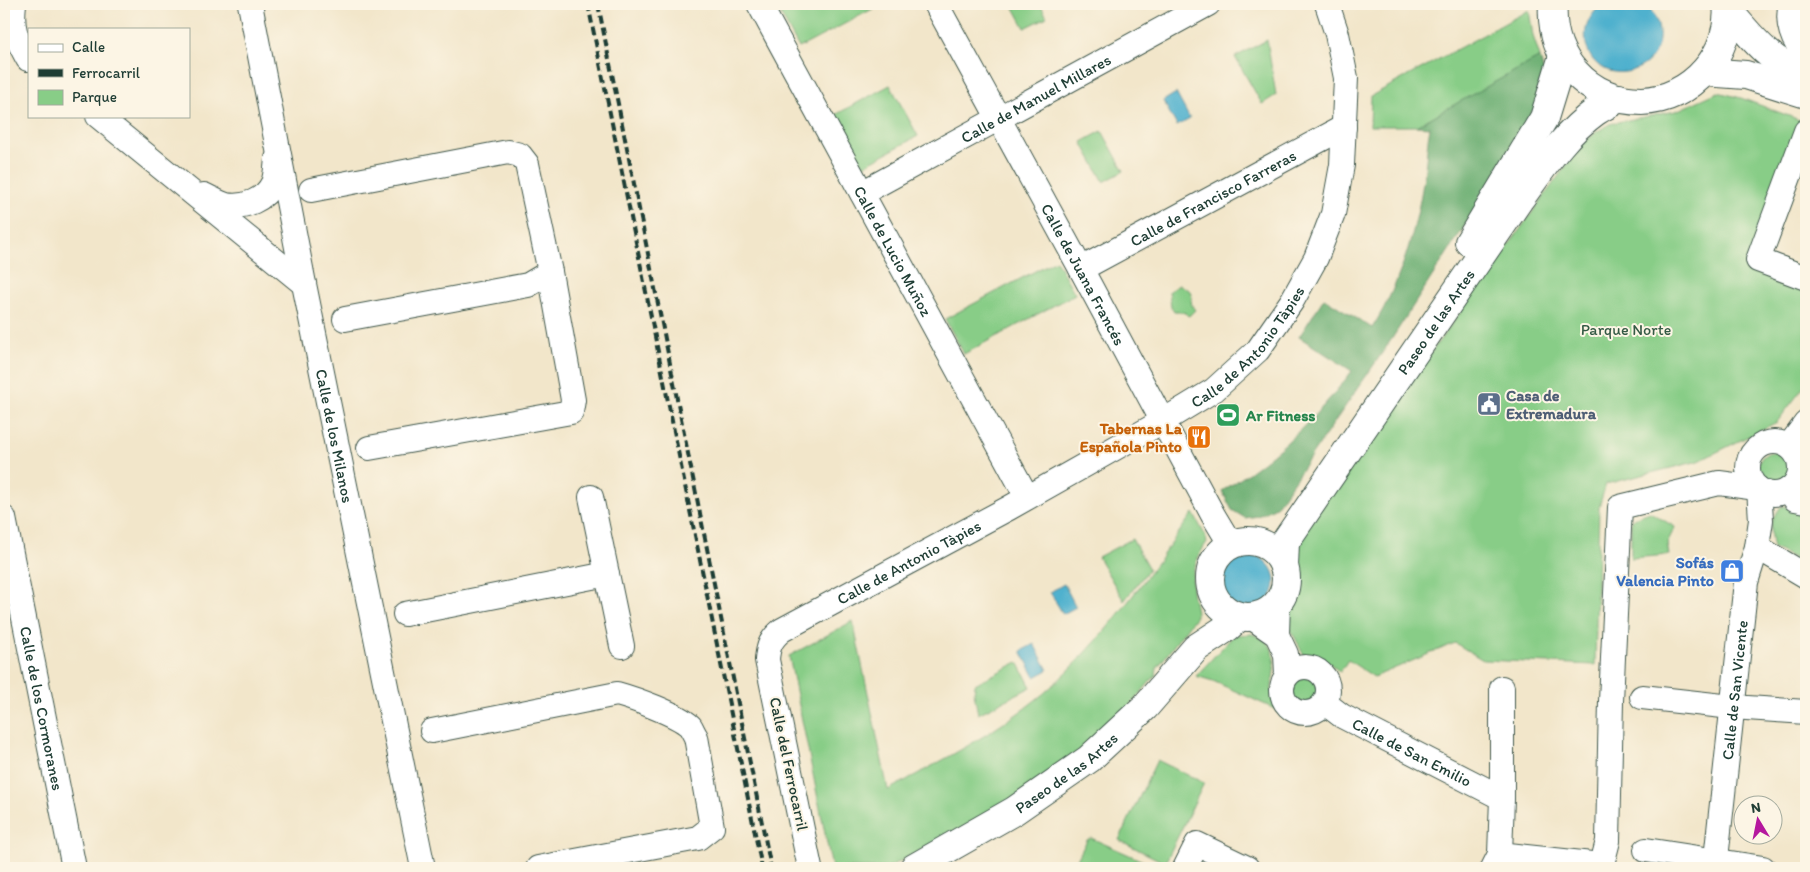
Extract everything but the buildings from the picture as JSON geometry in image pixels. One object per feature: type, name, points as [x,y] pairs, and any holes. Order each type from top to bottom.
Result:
[{"type":"main road","points":[[1553,4],[1552,17],[1555,37],[1562,56],[1573,70],[1586,83],[1601,92],[1618,98],[1642,101],[1665,97],[1686,87],[1704,72],[1715,59],[1722,44],[1727,27],[1727,7]]},
{"type":"main road","points":[[1727,7],[1757,44],[1790,71],[1806,76]]},
{"type":"main road","name":"Paseo de las Artes","points":[[1263,544],[1273,538],[1295,509],[1391,367],[1474,234],[1544,118],[1562,56]]},
{"type":"main road","points":[[1704,72],[1746,75],[1806,94]]},
{"type":"main road","name":"Paseo de las Artes","points":[[1284,567],[1285,542],[1519,200],[1570,133],[1595,112],[1618,98]]},
{"type":"main road","points":[[1244,541],[1263,544],[1272,549],[1284,567],[1286,580],[1284,592],[1278,603],[1268,612],[1257,616],[1244,617],[1228,613],[1221,607],[1211,588],[1210,575],[1213,563],[1221,552],[1231,545],[1244,541]]},
{"type":"main road","name":"Paseo de las Artes","points":[[1196,648],[1213,594]]},
{"type":"main road","name":"Paseo de las Artes","points":[[924,863],[1014,811],[1089,759],[1145,707],[1196,648],[1244,617]]},
{"type":"street","points":[[14,4],[14,35],[28,59]]},
{"type":"street","name":"Calle de los Milanos","points":[[250,4],[304,284],[423,868]]},
{"type":"street","name":"Calle de Lucio Muñoz","points":[[759,4],[1027,497]]},
{"type":"street","name":"Calle de Juana Francés","points":[[936,4],[1231,545]]},
{"type":"street","name":"Calle de Manuel Millares","points":[[862,193],[1208,4]]},
{"type":"street","name":"Calle de Antonio Tàpies","points":[[767,660],[768,647],[773,638],[782,630],[1163,421],[1214,390],[1258,350],[1292,301],[1316,258],[1333,214],[1342,165],[1346,78],[1337,34],[1328,4]]},
{"type":"street","points":[[1791,4],[1788,18],[1792,35],[1806,55]]},
{"type":"street","points":[[4,40],[28,59]]},
{"type":"street","points":[[100,118],[304,284]]},
{"type":"street","name":"Calle de Francisco Farreras","points":[[1081,269],[1344,127]]},
{"type":"street","points":[[1806,131],[1758,260],[1806,278]]},
{"type":"street","points":[[181,184],[224,204],[237,206],[254,202],[265,195],[274,181],[278,148]]},
{"type":"street","points":[[311,190],[508,152],[520,155],[527,164],[550,272],[573,400],[571,412],[369,448]]},
{"type":"street","points":[[345,319],[528,285],[550,272]]},
{"type":"street","points":[[1793,494],[1793,487],[1798,479],[1806,423]]},
{"type":"street","points":[[1793,494],[1765,493],[1758,489],[1751,481],[1748,473],[1748,462],[1752,452],[1760,445],[1769,441],[1780,442],[1800,457]]},
{"type":"street","points":[[1502,688],[1502,798],[1496,861],[1601,867],[1608,841],[1611,701],[1620,507],[1719,483],[1748,462]]},
{"type":"street","points":[[1719,483],[1758,489]]},
{"type":"street","name":"Calle de San Vicente","points":[[1715,864],[1746,582],[1757,546],[1762,515],[1758,489]]},
{"type":"street","points":[[1762,515],[1793,494]]},
{"type":"street","points":[[591,497],[622,646]]},
{"type":"street","name":"Calle de los Cormoranes","points":[[4,518],[74,868]]},
{"type":"street","points":[[1757,546],[1806,576]]},
{"type":"street","points":[[405,614],[607,574]]},
{"type":"street","points":[[1244,617],[1288,657],[1319,670],[1325,676],[1329,686],[1329,694],[1325,703],[1309,713],[1301,713],[1292,709],[1285,702],[1282,694],[1282,684],[1288,657],[1278,603]]},
{"type":"street","name":"Calle del Ferrocarril","points":[[767,660],[810,868]]},
{"type":"street","points":[[432,731],[617,694],[668,713],[690,726],[696,737],[712,827],[698,838],[538,868]]},
{"type":"street","points":[[1642,697],[1732,707],[1806,712]]},
{"type":"street","name":"Calle de San Emilio","points":[[1325,703],[1342,716],[1502,798]]},
{"type":"street","points":[[1186,868],[1196,844],[1248,868]]},
{"type":"street","points":[[1646,850],[1715,864],[1763,868]]},
{"type":"green space","points":[[797,4],[882,4],[799,48],[780,13]]},
{"type":"green space","points":[[1012,4],[1040,4],[1047,17],[1025,28]]},
{"type":"green space","points":[[1529,10],[1533,36],[1540,57],[1416,126],[1370,126],[1371,96]]},
{"type":"green space","points":[[1267,40],[1276,95],[1262,104],[1235,57]]},
{"type":"green space","points":[[1540,57],[1544,73],[1543,94],[1470,218],[1391,340],[1276,507],[1258,516],[1245,518],[1232,510],[1222,491],[1259,465],[1293,437],[1323,406],[1352,371],[1299,337],[1324,298],[1372,328],[1383,310],[1407,252],[1422,189],[1430,127],[1416,126]]},
{"type":"green space","points":[[890,85],[918,136],[863,166],[835,115]]},
{"type":"green space","name":"Parque Norte","points":[[1718,92],[1741,98],[1805,122],[1754,261],[1806,280],[1806,384],[1777,422],[1699,461],[1606,484],[1599,507],[1595,665],[1483,660],[1455,643],[1374,677],[1348,660],[1340,672],[1323,658],[1304,655],[1285,619],[1298,596],[1300,571],[1298,552],[1302,531],[1578,149],[1596,132],[1612,123],[1676,111]]},
{"type":"green space","points":[[1102,131],[1124,171],[1104,182],[1082,142]]},
{"type":"green space","points":[[1056,260],[1075,294],[964,354],[945,319]]},
{"type":"green space","points":[[1179,285],[1191,293],[1192,305],[1195,310],[1189,316],[1184,312],[1174,312],[1171,307],[1169,291]]},
{"type":"green space","points":[[1774,452],[1780,453],[1785,457],[1789,462],[1789,474],[1785,479],[1780,483],[1774,484],[1768,483],[1763,479],[1759,474],[1758,468],[1759,462],[1763,457],[1768,453]]},
{"type":"green space","points":[[1782,506],[1806,509],[1806,564],[1773,548],[1771,536],[1772,520]]},
{"type":"green space","points":[[1650,512],[1675,527],[1667,543],[1669,555],[1631,558],[1631,523],[1633,518]]},
{"type":"green space","points":[[1193,513],[1207,542],[1196,562],[1192,579],[1196,616],[1157,668],[1156,675],[1123,713],[1074,758],[996,811],[887,868],[832,868],[789,656],[853,621],[888,790],[987,734],[1043,694],[1065,674],[1105,631]]},
{"type":"green space","points":[[1132,539],[1149,569],[1124,601],[1098,557]]},
{"type":"green space","points":[[1252,634],[1266,641],[1271,647],[1274,661],[1272,699],[1279,711],[1213,681],[1196,676],[1234,635]]},
{"type":"green space","points":[[1018,662],[1031,687],[978,714],[974,693],[975,684]]},
{"type":"green space","points":[[1306,674],[1312,675],[1320,683],[1320,695],[1312,703],[1306,704],[1300,703],[1292,695],[1291,689],[1292,683],[1300,675]]},
{"type":"green space","points":[[1157,760],[1204,783],[1165,863],[1119,840]]},
{"type":"green space","points":[[1091,838],[1143,861],[1145,868],[1075,868],[1074,866],[1087,840]]},
{"type":"water","points":[[1602,4],[1640,4],[1646,6],[1652,12],[1657,22],[1659,40],[1654,54],[1644,65],[1631,71],[1617,72],[1604,69],[1593,59],[1585,38],[1588,22]]},
{"type":"water","points":[[1176,93],[1190,119],[1177,126],[1163,101]]},
{"type":"water","points":[[1248,555],[1258,557],[1267,563],[1273,572],[1275,582],[1273,592],[1267,601],[1258,607],[1248,609],[1238,607],[1229,601],[1223,592],[1221,582],[1223,572],[1229,563],[1238,557]]},
{"type":"water","points":[[1064,584],[1076,607],[1063,614],[1050,592]]},
{"type":"water","points":[[1034,644],[1048,670],[1035,677],[1021,651]]},
{"type":"railway","points":[[588,4],[762,868]]},
{"type":"railway","points":[[598,4],[771,868]]},
{"type":"place","name":"Casa de Extremadura","points":[[1489,404]]},
{"type":"place","name":"Ar Fitness","points":[[1228,415]]},
{"type":"place","name":"Tabernas La Española Pinto","points":[[1199,437]]},
{"type":"place","name":"Sofás Valencia Pinto","points":[[1732,571]]}]
